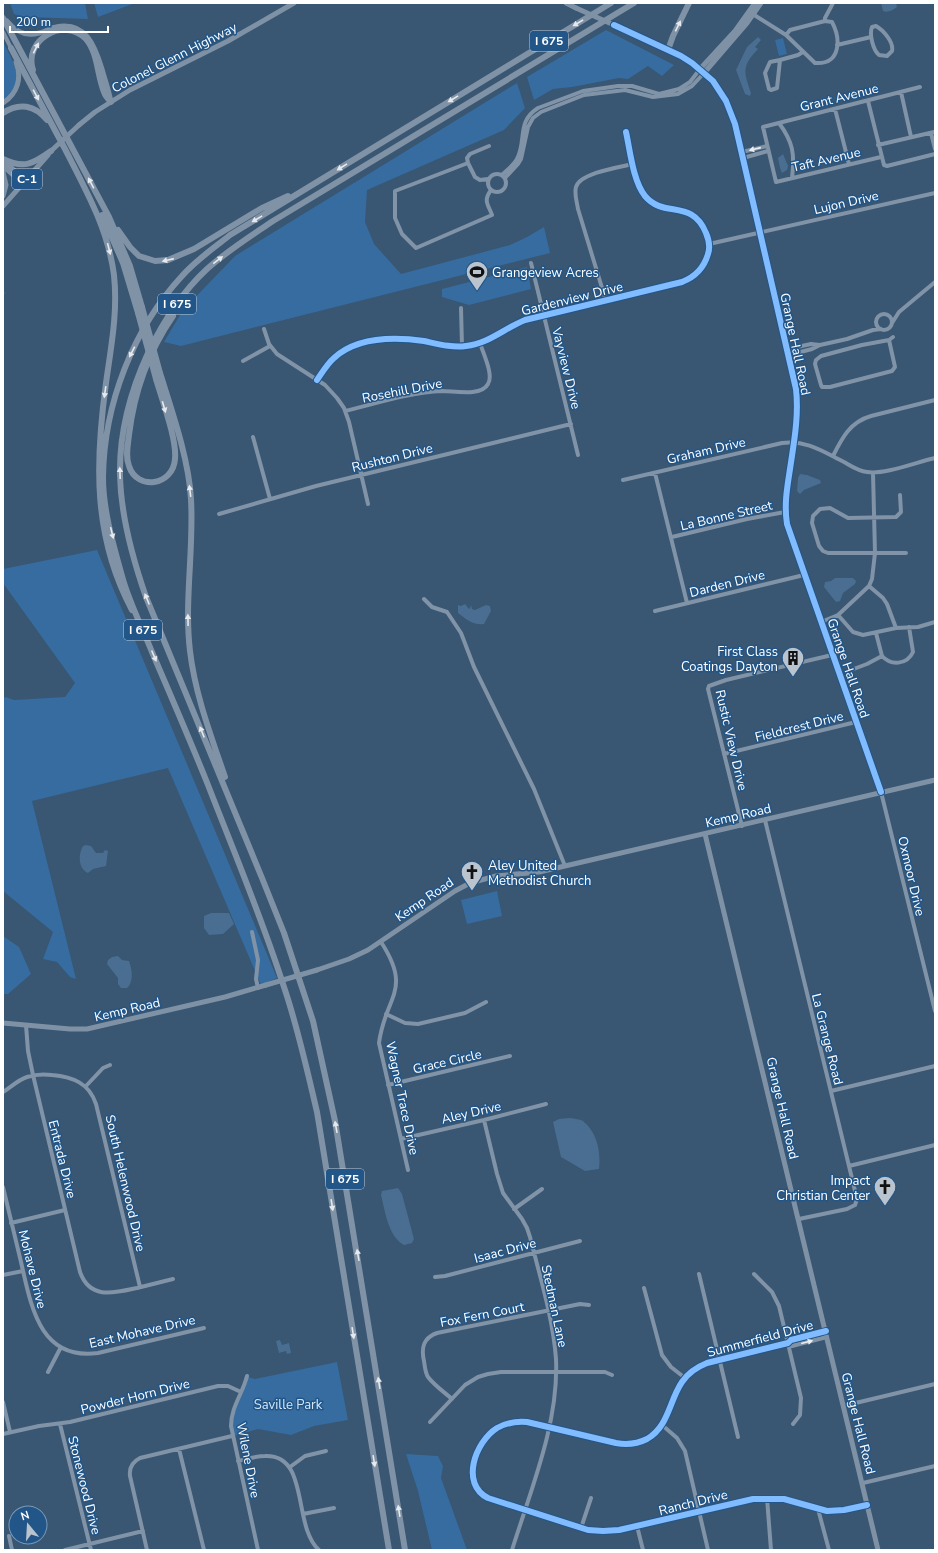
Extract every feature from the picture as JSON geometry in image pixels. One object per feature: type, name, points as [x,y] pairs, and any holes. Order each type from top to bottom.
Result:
[{"type":"highway","name":"I 675","points":[[389,1549],[317,1112],[285,988],[263,926],[207,782],[122,578],[106,513],[103,479],[109,422],[117,390],[128,360],[147,322],[183,274],[230,235],[611,3]]},
{"type":"highway","name":"I 675","points":[[405,1550],[337,1129],[313,1021],[284,933],[146,597],[134,564],[126,531],[121,499],[120,463],[122,432],[127,408],[154,341],[166,319],[184,294],[207,269],[231,250],[273,221],[634,3]]},
{"type":"highway","points":[[668,50],[689,3]]},
{"type":"highway","points":[[3,17],[109,218],[130,266],[142,307],[182,449],[190,488],[191,512],[188,615],[192,664],[202,709],[238,820]]},
{"type":"highway","points":[[38,85],[32,62],[33,53],[36,46],[42,38],[51,32],[61,30],[71,31],[82,36],[90,46],[104,92],[110,102]]},
{"type":"highway","points":[[12,48],[91,199],[104,231],[110,253],[115,296],[114,327],[101,419],[98,477],[101,512],[108,546],[117,578],[124,597],[146,637]]},
{"type":"highway","points":[[3,113],[19,106],[31,108],[43,116],[54,129]]},
{"type":"highway","points":[[3,160],[17,164],[28,164],[36,162],[51,151]]},
{"type":"highway","points":[[3,160],[24,182]]},
{"type":"highway","points":[[109,218],[113,220],[130,248],[139,256],[154,261],[168,260],[194,249],[262,208],[326,177]]},
{"type":"highway","points":[[91,199],[95,202],[108,227],[121,257],[138,314],[156,379],[172,435],[175,460],[171,472],[160,481],[143,481],[135,476],[131,471],[128,460],[130,426],[138,393],[153,353],[172,317],[207,269]]},
{"type":"main road","name":"Colonel Glenn Highway","points":[[3,206],[51,151],[79,125],[110,102],[143,82],[228,41],[294,3]]},
{"type":"main road","name":"Grange Hall Road","points":[[566,3],[685,58],[702,71],[718,88],[729,108],[743,155],[797,398],[794,441],[785,512],[788,528],[880,792]]},
{"type":"main road","points":[[751,13],[754,3]]},
{"type":"main road","points":[[702,71],[761,3]]},
{"type":"main road","points":[[3,17],[13,28],[24,33],[35,34],[65,26],[78,30],[86,35],[93,43],[97,53],[110,102]]},
{"type":"main road","points":[[3,103],[15,91],[19,79],[18,68],[12,48]]},
{"type":"main road","points":[[3,166],[24,182]]},
{"type":"main road","points":[[3,172],[6,182],[3,196]]},
{"type":"main road","name":"Kemp Road","points":[[3,1023],[70,1029],[90,1029],[225,997],[266,986],[349,959],[382,942],[455,891],[470,883],[496,876],[539,872],[935,780]]},
{"type":"main road","name":"Grange Hall Road","points":[[706,834],[878,1550]]},
{"type":"street","points":[[825,21],[825,18],[833,3]]},
{"type":"street","points":[[751,13],[786,35],[812,61],[818,63],[833,58],[838,35],[832,22],[825,21],[790,30],[786,35]]},
{"type":"street","points":[[873,26],[877,26],[892,43],[893,48],[891,53],[884,57],[877,54],[871,37],[871,28],[873,26]]},
{"type":"street","points":[[3,32],[12,48]]},
{"type":"street","points":[[837,45],[871,37]]},
{"type":"street","points":[[780,60],[777,89],[771,90],[769,89],[765,73],[770,62],[798,55],[803,52]]},
{"type":"street","points":[[503,177],[518,164],[521,159],[529,122],[537,114],[592,93],[625,90],[652,97],[678,94],[692,86],[702,71]]},
{"type":"street","name":"Grant Avenue","points":[[767,146],[763,127],[920,87]]},
{"type":"street","points":[[901,92],[911,137]]},
{"type":"street","points":[[868,101],[882,162],[887,166],[935,154]]},
{"type":"street","points":[[835,109],[848,164]]},
{"type":"street","points":[[779,123],[790,139],[792,146],[794,157],[792,178]]},
{"type":"street","points":[[626,132],[640,187],[649,200],[660,207],[681,210],[695,216],[704,228],[709,244],[761,232]]},
{"type":"street","points":[[878,145],[933,132],[935,149]]},
{"type":"street","points":[[490,146],[470,154],[467,158],[468,163],[475,178],[480,180],[488,179],[493,174],[503,177]]},
{"type":"street","points":[[767,146],[768,151],[743,155],[767,146]]},
{"type":"street","name":"Taft Avenue","points":[[768,151],[776,182],[881,157]]},
{"type":"street","points":[[468,163],[394,191],[395,218],[402,234],[416,248],[492,215],[486,200],[486,197],[491,190]]},
{"type":"street","points":[[606,301],[578,209],[575,188],[579,181],[588,176],[633,164]]},
{"type":"street","points":[[488,179],[488,186],[496,193],[503,190],[506,185],[503,177]]},
{"type":"street","name":"Lujon Drive","points":[[761,232],[935,193]]},
{"type":"street","name":"Gardenview Drive","points":[[317,380],[329,363],[339,354],[354,346],[395,338],[462,346],[480,343],[517,323],[682,282],[700,270],[709,253],[709,244]]},
{"type":"street","name":"Vayview Drive","points":[[531,263],[578,455]]},
{"type":"street","points":[[788,352],[812,349],[820,345],[889,328],[899,312],[935,282]]},
{"type":"street","points":[[461,308],[462,346]]},
{"type":"street","points":[[864,333],[871,328],[880,315],[888,315],[899,312]]},
{"type":"street","points":[[888,315],[892,323]]},
{"type":"street","points":[[876,321],[877,326],[882,329]]},
{"type":"street","points":[[264,329],[270,346],[284,360],[317,380],[332,392],[345,411],[368,504]]},
{"type":"street","points":[[891,338],[895,367],[892,371],[830,387],[821,385],[815,364],[816,360],[821,356],[891,338]]},
{"type":"street","name":"Rosehill Drive","points":[[345,411],[425,393],[440,391],[476,392],[483,390],[488,384],[490,377],[480,343]]},
{"type":"street","points":[[243,361],[270,346]]},
{"type":"street","points":[[833,456],[846,432],[861,419],[935,400]]},
{"type":"street","name":"Rushton Drive","points":[[219,514],[361,474],[571,424]]},
{"type":"street","points":[[253,437],[270,499]]},
{"type":"street","points":[[794,441],[813,446],[857,469],[873,472],[935,458]]},
{"type":"street","name":"Graham Drive","points":[[623,480],[794,441]]},
{"type":"street","points":[[821,622],[838,615],[869,586],[873,575],[875,553],[873,472]]},
{"type":"street","points":[[655,473],[687,603]]},
{"type":"street","points":[[900,495],[900,512],[898,516],[848,518],[833,509],[824,508],[815,513],[812,519],[812,525],[819,546],[826,552],[906,553]]},
{"type":"street","name":"La Bonne Street","points":[[672,538],[747,519],[785,512]]},
{"type":"street","name":"Darden Drive","points":[[655,611],[804,575]]},
{"type":"street","points":[[869,586],[883,598],[887,604],[896,628]]},
{"type":"street","points":[[424,599],[432,608],[447,612],[461,633],[474,667],[534,789],[565,866]]},
{"type":"street","points":[[838,615],[853,632],[863,635],[896,628],[918,627],[935,622]]},
{"type":"street","points":[[876,633],[882,656],[887,661],[895,663],[904,661],[910,657],[913,652],[909,627]]},
{"type":"street","name":"Rustic View Drive","points":[[742,826],[708,689],[709,686],[832,655]]},
{"type":"street","points":[[851,670],[882,656]]},
{"type":"street","name":"Fieldcrest Drive","points":[[724,754],[856,722]]},
{"type":"street","name":"Oxmoor Drive","points":[[880,792],[935,1011]]},
{"type":"street","name":"La Grange Road","points":[[765,820],[857,1199],[855,1205],[847,1209],[799,1219]]},
{"type":"street","points":[[252,932],[258,960],[256,979],[258,988]]},
{"type":"street","name":"Wagner Trace Drive","points":[[382,942],[394,963],[397,980],[394,999],[386,1014],[379,1043],[408,1170]]},
{"type":"street","points":[[386,1014],[405,1023],[418,1024],[465,1013],[486,1002]]},
{"type":"street","name":"Entrada Drive","points":[[26,1025],[28,1051],[33,1075],[81,1276],[88,1285],[96,1291],[111,1294],[140,1287]]},
{"type":"street","name":"Grace Circle","points":[[388,1085],[510,1056]]},
{"type":"street","points":[[3,1092],[20,1080],[33,1075],[44,1074],[66,1076],[78,1080],[86,1086],[103,1068],[110,1066]]},
{"type":"street","points":[[831,1091],[935,1066]]},
{"type":"street","name":"South Helenwood Drive","points":[[86,1086],[92,1094],[96,1104],[140,1287]]},
{"type":"street","name":"Aley Drive","points":[[401,1139],[546,1104]]},
{"type":"street","name":"Stedman Lane","points":[[484,1120],[502,1193],[527,1228],[534,1252],[554,1342],[556,1372],[550,1428],[512,1550]]},
{"type":"street","points":[[849,1166],[935,1145]]},
{"type":"street","name":"Mohave Drive","points":[[3,1187],[23,1271],[37,1320],[49,1337],[61,1347]]},
{"type":"street","points":[[514,1209],[542,1189]]},
{"type":"street","points":[[11,1223],[65,1210]]},
{"type":"street","name":"Isaac Drive","points":[[435,1277],[445,1276],[580,1241]]},
{"type":"street","points":[[3,1275],[23,1271]]},
{"type":"street","points":[[698,1274],[738,1437]]},
{"type":"street","points":[[754,1274],[759,1281],[768,1287],[779,1306],[801,1401],[800,1415],[793,1424]]},
{"type":"street","points":[[140,1287],[173,1279]]},
{"type":"street","points":[[644,1288],[662,1355],[668,1365],[685,1378]]},
{"type":"street","name":"Fox Fern Court","points":[[452,1399],[430,1379],[426,1372],[422,1348],[428,1337],[437,1333],[580,1304],[589,1305]]},
{"type":"street","name":"East Mohave Drive","points":[[61,1347],[84,1354],[98,1353],[204,1328]]},
{"type":"street","name":"Summerfield Drive","points":[[524,1510],[482,1495],[473,1482],[473,1467],[478,1451],[484,1440],[492,1431],[503,1425],[521,1422],[616,1443],[626,1444],[645,1440],[655,1433],[662,1425],[680,1385],[685,1378],[699,1366],[788,1343],[791,1340],[826,1331]]},
{"type":"street","name":"Summerfield Drive","points":[[788,1343],[792,1346],[827,1337]]},
{"type":"street","points":[[48,1372],[61,1347]]},
{"type":"street","points":[[430,1422],[469,1383],[488,1374],[501,1372],[605,1372],[612,1375]]},
{"type":"street","name":"Wilene Drive","points":[[247,1376],[231,1416],[231,1426],[258,1550]]},
{"type":"street","points":[[843,1406],[935,1384]]},
{"type":"street","name":"Powder Horn Drive","points":[[3,1434],[32,1427],[60,1424],[218,1386],[228,1386],[241,1392]]},
{"type":"street","points":[[3,1402],[10,1432]]},
{"type":"street","name":"Stonewood Drive","points":[[60,1424],[91,1550]]},
{"type":"street","points":[[662,1425],[675,1435],[683,1448],[708,1550]]},
{"type":"street","points":[[148,1550],[129,1474],[131,1466],[137,1460],[232,1436]]},
{"type":"street","points":[[179,1449],[204,1550]]},
{"type":"street","points":[[290,1467],[305,1456],[326,1451]]},
{"type":"street","points":[[238,1461],[261,1456],[270,1456],[281,1459],[290,1467],[295,1477],[308,1535],[319,1550]]},
{"type":"street","points":[[863,1483],[935,1466]]},
{"type":"street","points":[[581,1528],[590,1498]]},
{"type":"street","points":[[767,1498],[771,1550]]},
{"type":"street","name":"Ranch Drive","points":[[524,1510],[581,1528],[607,1532],[744,1501],[767,1498],[790,1500],[818,1510],[836,1511],[867,1505]]},
{"type":"street","points":[[303,1514],[334,1508]]},
{"type":"street","points":[[818,1510],[829,1550]]},
{"type":"street","points":[[637,1526],[643,1550]]},
{"type":"street","points":[[65,1550],[143,1531]]},
{"type":"green space","points":[[10,3],[85,3],[88,19],[26,17],[14,14]]},
{"type":"green space","points":[[94,3],[135,3],[98,17]]},
{"type":"green space","points":[[606,30],[674,65],[662,76],[648,66],[628,79],[619,78],[553,89],[534,100],[527,77]]},
{"type":"green space","points":[[783,38],[787,54],[779,56],[775,40]]},
{"type":"green space","points":[[3,42],[14,65],[16,79],[15,86],[3,100]]},
{"type":"green space","points":[[517,83],[525,108],[504,130],[367,190],[365,222],[374,244],[401,274],[510,245],[544,227],[550,253],[181,346],[164,342],[183,310],[235,256]]},
{"type":"green space","name":"Grangeview Acres","points":[[527,267],[531,289],[469,305],[442,297],[442,289]]},
{"type":"green space","points":[[97,550],[277,978],[261,985],[168,768],[32,801],[76,979],[70,977],[57,962],[43,959],[53,932],[3,891],[3,698],[6,697],[14,700],[65,697],[75,683],[3,583],[3,569]]},
{"type":"green space","points":[[497,891],[502,916],[467,924],[461,900]]},
{"type":"green space","points":[[3,936],[19,947],[31,974],[8,994],[3,994]]},
{"type":"green space","name":"Saville Park","points":[[337,1362],[348,1420],[314,1426],[291,1435],[258,1429],[234,1436],[234,1413],[248,1377],[255,1379]]},
{"type":"green space","points":[[406,1454],[438,1456],[443,1466],[441,1478],[467,1550],[432,1550],[418,1491]]},
{"type":"shaded area","points":[[881,3],[896,3],[897,7],[885,12],[883,11]]},
{"type":"shaded area","points":[[758,37],[761,40],[755,47],[758,49],[746,65],[746,75],[751,93],[750,96],[745,94],[736,70],[747,47]]},
{"type":"shaded area","points":[[783,154],[788,166],[787,170],[782,173],[778,158]]},
{"type":"shaded area","points":[[800,474],[820,480],[821,483],[804,490],[800,494],[797,491],[798,478]]},
{"type":"shaded area","points":[[835,578],[853,578],[856,581],[855,584],[843,593],[840,601],[836,602],[824,587],[825,582],[831,581]]},
{"type":"shaded area","points":[[465,604],[469,609],[471,605],[472,609],[475,610],[486,605],[490,606],[491,611],[484,624],[473,623],[458,613],[458,605],[461,606]]},
{"type":"shaded area","points":[[83,846],[91,846],[96,853],[103,853],[105,850],[108,851],[106,866],[93,869],[88,873],[82,868],[80,853]]},
{"type":"shaded area","points":[[211,913],[229,913],[234,924],[223,934],[209,935],[204,928],[204,916]]},
{"type":"shaded area","points":[[118,956],[122,960],[129,961],[132,971],[132,979],[127,988],[121,988],[118,984],[118,978],[107,964],[108,960],[112,957]]},
{"type":"shaded area","points":[[570,1118],[583,1121],[592,1131],[599,1149],[599,1169],[585,1171],[561,1157],[553,1122],[559,1119]]},
{"type":"shaded area","points":[[398,1188],[402,1194],[414,1239],[412,1243],[404,1245],[394,1236],[388,1223],[381,1195],[382,1191]]},
{"type":"shaded area","points":[[280,1340],[282,1345],[289,1343],[291,1353],[287,1354],[286,1351],[279,1353],[276,1341]]},
{"type":"cycle path","points":[[614,25],[681,56],[692,63],[713,81],[726,101],[735,124],[796,389],[796,429],[786,496],[787,524],[881,792]]},
{"type":"cycle path","points":[[317,380],[334,358],[343,351],[365,342],[401,339],[424,341],[450,346],[474,345],[489,339],[525,320],[682,282],[695,275],[704,264],[708,254],[709,244],[706,233],[700,222],[693,216],[686,212],[661,207],[653,203],[645,196],[635,174],[626,132]]},
{"type":"cycle path","points":[[826,1331],[791,1340],[788,1343],[707,1363],[696,1368],[682,1382],[660,1427],[647,1439],[636,1443],[616,1443],[527,1422],[515,1422],[500,1426],[489,1434],[477,1453],[474,1463],[474,1483],[479,1492],[488,1498],[588,1530],[603,1531],[619,1530],[753,1499],[784,1499],[827,1511],[844,1510],[867,1505]]},
{"type":"place","name":"Grangeview Acres","points":[[477,292]]},
{"type":"place","name":"First Class Coatings Dayton","points":[[793,678]]},
{"type":"place","name":"Aley United Methodist Church","points":[[472,892]]},
{"type":"place","name":"Impact Christian Center","points":[[885,1206]]}]
